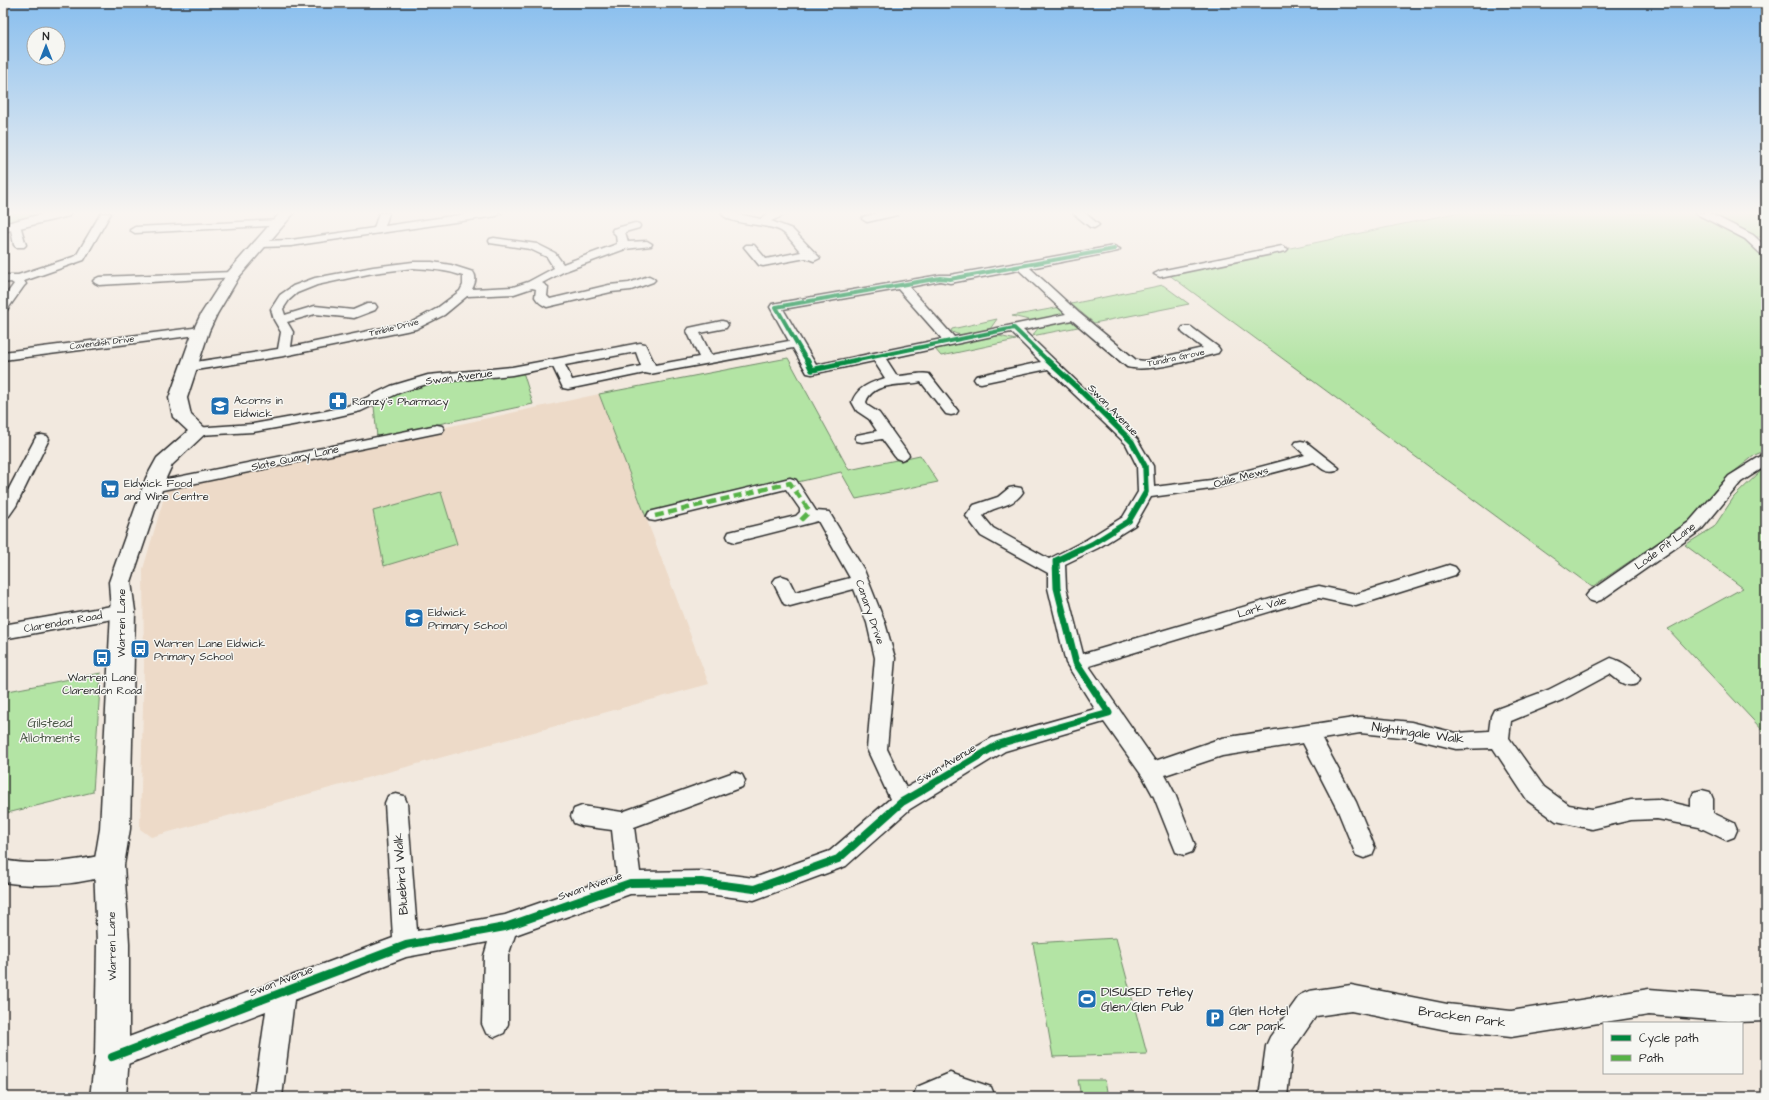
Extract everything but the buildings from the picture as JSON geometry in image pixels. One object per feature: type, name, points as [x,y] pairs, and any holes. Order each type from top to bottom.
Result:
[{"type":"street","points":[[16,280],[65,264]]},
{"type":"street","points":[[199,431],[182,417],[178,398],[208,314],[233,275],[243,264]]},
{"type":"street","points":[[284,352],[287,332],[280,320],[277,309],[283,297],[291,291],[315,282],[410,264]]},
{"type":"street","points":[[420,264],[435,265],[459,270],[469,274],[469,284],[464,293]]},
{"type":"street","points":[[558,264],[561,269]]},
{"type":"street","points":[[464,293],[506,291],[532,284],[574,264]]},
{"type":"street","points":[[1031,264],[950,279],[940,278],[776,307],[812,370],[1075,316]]},
{"type":"street","points":[[1160,274],[1207,264]]},
{"type":"street","points":[[1022,266],[1075,316]]},
{"type":"street","points":[[99,281],[233,275]]},
{"type":"street","points":[[3,279],[15,278],[20,284],[3,307]]},
{"type":"street","points":[[532,284],[542,287],[541,297],[547,303],[597,293],[609,289],[631,286],[649,280]]},
{"type":"street","points":[[901,285],[951,341]]},
{"type":"street","name":"Timble Drive","points":[[189,367],[284,352],[416,325],[440,312],[464,293]]},
{"type":"street","points":[[280,320],[315,310],[354,314],[370,307]]},
{"type":"street","name":"Tundra Grove","points":[[1075,316],[1132,364],[1145,365],[1213,350],[1187,330]]},
{"type":"street","points":[[707,359],[693,331],[722,326]]},
{"type":"street","name":"Swan Avenue","points":[[1014,328],[1132,442],[1145,466],[1146,492]]},
{"type":"street","name":"Cavendish Drive","points":[[3,356],[201,331]]},
{"type":"street","points":[[557,362],[568,385],[649,368],[650,370],[797,343]]},
{"type":"street","name":"Swan Avenue","points":[[199,431],[253,428],[326,415],[356,408],[396,389],[428,379],[512,371],[640,347],[649,368]]},
{"type":"street","points":[[878,357],[893,380]]},
{"type":"street","points":[[981,379],[1051,364]]},
{"type":"street","points":[[901,455],[885,434],[874,416],[862,408],[859,402],[860,395],[867,390],[893,380],[911,380],[924,377],[951,411]]},
{"type":"street","name":"Slate Quary Lane","points":[[153,487],[437,429]]},
{"type":"street","name":"Warren Lane","points":[[108,1097],[112,1057],[113,943],[110,866],[115,829],[123,611],[120,582],[153,487],[164,462],[199,431]]},
{"type":"street","points":[[862,438],[885,434]]},
{"type":"street","points":[[3,512],[8,506],[42,440]]},
{"type":"street","points":[[1301,445],[1331,468]]},
{"type":"street","name":"Odile Mews","points":[[1146,492],[1175,491],[1202,487],[1316,457]]},
{"type":"street","name":"Lode Pit Lane","points":[[1595,596],[1695,526],[1735,479],[1766,459]]},
{"type":"street","points":[[655,516],[790,484],[808,509],[808,513],[801,520]]},
{"type":"street","points":[[1015,492],[1004,501],[980,510],[974,516],[987,532],[1056,570]]},
{"type":"street","points":[[1146,492],[1129,521],[1092,544],[1056,561],[1057,588],[1076,663],[1109,713],[1151,771],[1164,794],[1184,845]]},
{"type":"street","name":"Canary Drive","points":[[735,536],[823,516],[855,570],[876,623],[885,658],[877,749],[902,802]]},
{"type":"street","name":"Lark Vale","points":[[1076,663],[1301,596],[1319,592],[1356,600],[1449,571]]},
{"type":"street","points":[[782,582],[790,600],[859,582]]},
{"type":"street","name":"Clarendon Road","points":[[3,632],[123,611]]},
{"type":"street","points":[[1630,679],[1611,665],[1555,694],[1501,716],[1498,739],[1536,794],[1564,814],[1592,819],[1631,810],[1657,809],[1686,816],[1702,808],[1726,830]]},
{"type":"street","name":"Swan Avenue","points":[[112,1057],[406,945],[505,927],[630,883],[701,882],[754,889],[838,859],[902,802],[999,744],[1109,713]]},
{"type":"street","name":"Nightingale Walk","points":[[1151,771],[1222,747],[1360,725],[1411,730],[1456,741],[1498,739]]},
{"type":"street","points":[[1308,733],[1348,809],[1364,848]]},
{"type":"street","points":[[582,816],[622,822],[734,781]]},
{"type":"street","name":"Bluebird Walk","points":[[396,803],[406,945]]},
{"type":"street","points":[[622,822],[630,883]]},
{"type":"street","points":[[3,871],[15,874],[72,872],[110,866]]},
{"type":"street","points":[[495,1024],[496,956],[505,927]]},
{"type":"street","points":[[268,1097],[282,992]]},
{"type":"street","name":"Bracken Park","points":[[1274,1097],[1279,1046],[1309,1004],[1351,998],[1447,1017],[1511,1024],[1649,1002],[1736,1009],[1766,1008]]},
{"type":"street","points":[[927,1097],[950,1087],[981,1097]]},
{"type":"shaded area","name":"Eldwick Primary School","points":[[599,394],[709,684],[151,837],[140,829],[144,666],[143,569],[168,484]]},
{"type":"green space","points":[[1213,264],[1766,264],[1766,450],[1755,455],[1725,479],[1689,521],[1592,587],[1168,274]]},
{"type":"green space","points":[[1163,285],[1189,304],[1094,323],[1071,304]]},
{"type":"green space","points":[[1061,307],[1065,312],[1062,315],[1033,321],[1012,316]]},
{"type":"green space","points":[[997,319],[990,329],[981,332],[965,335],[951,331],[952,329]]},
{"type":"green space","points":[[1071,320],[1079,322],[1083,326],[1032,336],[1039,327]]},
{"type":"green space","points":[[995,335],[1016,340],[941,356],[935,349]]},
{"type":"green space","points":[[788,358],[849,470],[920,455],[938,482],[856,499],[841,472],[646,517],[599,394]]},
{"type":"green space","points":[[523,372],[533,404],[377,437],[374,406],[395,395],[419,386],[453,380],[484,379]]},
{"type":"green space","points":[[1766,466],[1766,734],[1668,629],[1743,588],[1685,545],[1714,527],[1734,497]]},
{"type":"green space","points":[[441,492],[457,544],[384,566],[373,511]]},
{"type":"green space","name":"Gilstead Allotments","points":[[101,673],[93,792],[3,814],[3,692]]},
{"type":"green space","name":"DISUSED Tetley Glen/Glen Pub","points":[[1116,938],[1147,1054],[1053,1057],[1033,943]]},
{"type":"green space","points":[[1078,1080],[1105,1080],[1108,1097],[1081,1097]]},
{"type":"marked path","points":[[655,516],[790,483],[808,509],[808,513],[801,520]]},
{"type":"cycle path","points":[[112,1057],[406,945],[505,927],[630,883],[701,882],[754,889],[838,859],[902,802],[999,744],[1109,713],[1076,663],[1057,588],[1056,561],[1092,544],[1129,521],[1146,492],[1145,466],[1132,442],[1014,328],[812,370],[776,307],[940,278],[950,279],[1030,264]]},
{"type":"place","name":"Ramzy's Pharmacy","points":[[338,401]]},
{"type":"place","name":"Acorns in Eldwick","points":[[220,406]]},
{"type":"place","name":"Eldwick Food and Wine Centre","points":[[110,489]]},
{"type":"place","name":"Eldwick Primary School","points":[[414,618]]},
{"type":"place","name":"Warren Lane Eldwick Primary School","points":[[140,649]]},
{"type":"place","name":"Warren Lane Clarendon Road","points":[[102,658]]},
{"type":"place","name":"DISUSED Tetley Glen/Glen Pub","points":[[1087,999]]},
{"type":"place","name":"Glen Hotel car park","points":[[1215,1018]]}]
